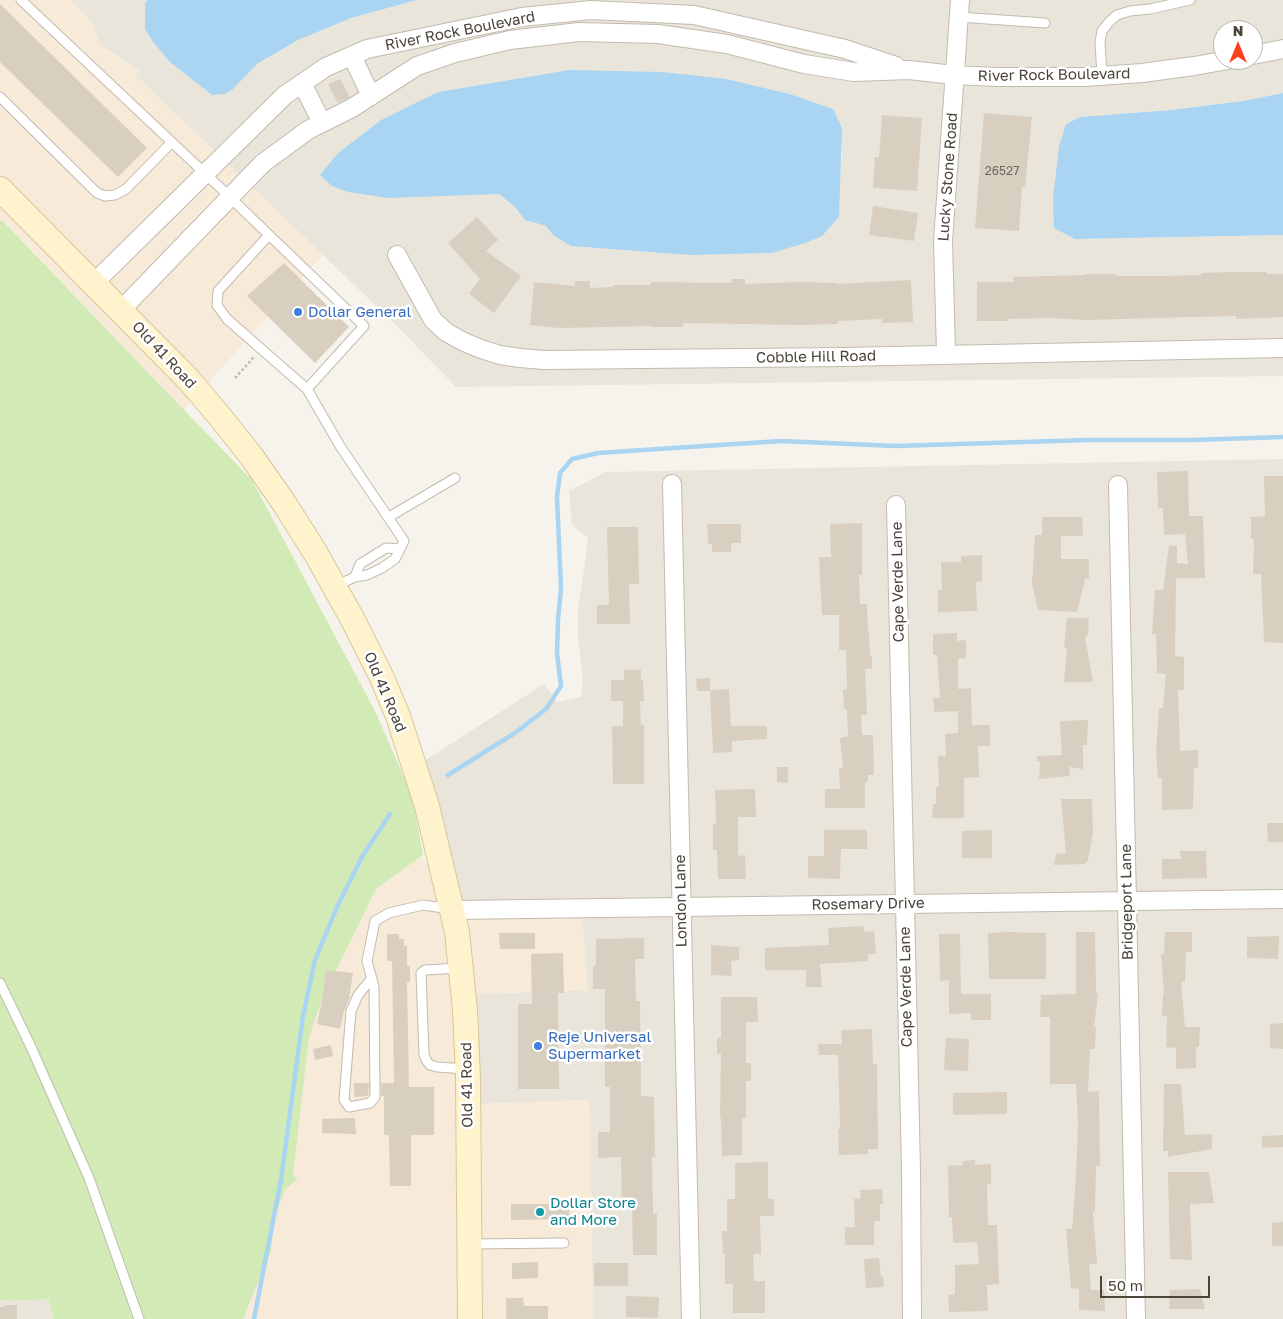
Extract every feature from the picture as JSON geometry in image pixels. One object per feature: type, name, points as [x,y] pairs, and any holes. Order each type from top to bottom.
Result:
[{"type":"street","name":"Lucky Stone Road","points":[[946,354],[943,241],[959,8]]},
{"type":"street","name":"River Rock Boulevard","points":[[94,283],[285,95],[326,67],[366,50],[522,17],[591,10],[694,16],[845,50],[909,70]]},
{"type":"street","name":"River Rock Boulevard","points":[[121,310],[263,163],[308,130],[352,108],[417,66],[454,53],[510,40],[579,32],[658,34],[727,44],[804,64],[854,72],[909,70],[954,75],[1036,78],[1102,76],[1213,63]]},
{"type":"street","points":[[1263,53],[1283,49]]},
{"type":"street","points":[[352,56],[371,96]]},
{"type":"street","points":[[302,83],[322,123]]},
{"type":"street","name":"Old 41 Road","points":[[0,189],[188,380],[252,457],[344,582],[398,716],[427,806],[457,932],[465,1010],[467,1069],[470,1319]]},
{"type":"street","name":"Cobble Hill Road","points":[[397,255],[433,320],[446,332],[464,342],[500,355],[520,358],[554,360],[1283,348]]},
{"type":"street","name":"London Lane","points":[[672,484],[691,1319]]},
{"type":"street","name":"Bridgeport Lane","points":[[1118,485],[1136,1319]]},
{"type":"street","name":"Cape Verde Lane","points":[[896,505],[911,1170],[912,1319]]},
{"type":"street","name":"Rosemary Drive","points":[[453,910],[1283,899]]},
{"type":"lane","points":[[21,0],[364,326],[307,389]]},
{"type":"lane","points":[[1102,76],[1100,42],[1102,31],[1113,18],[1130,11],[1150,9],[1190,0]]},
{"type":"lane","points":[[959,8],[1045,23]]},
{"type":"lane","points":[[0,97],[98,193],[105,196],[115,195],[126,189],[172,142]]},
{"type":"lane","points":[[269,235],[218,291],[218,305],[227,320],[307,389],[340,446],[404,541],[395,559],[382,568],[344,582]]},
{"type":"lane","points":[[389,517],[455,478]]},
{"type":"lane","points":[[344,582],[360,564],[386,548],[400,549]]},
{"type":"lane","points":[[372,978],[358,995],[350,1011],[344,1100],[349,1106],[370,1103],[375,1097],[374,987],[372,978],[367,961],[375,921],[389,913],[423,905],[453,910]]},
{"type":"lane","points":[[460,968],[425,970],[421,973],[424,1054],[430,1065],[467,1069]]},
{"type":"lane","points":[[0,983],[31,1047],[88,1178],[139,1319]]},
{"type":"lane","points":[[469,1244],[564,1243]]},
{"type":"path","points":[[235,378],[261,349]]},
{"type":"shaded area","points":[[0,0],[70,0],[92,22],[100,45],[118,58],[142,71],[134,74],[323,255],[205,386],[0,178]]},
{"type":"shaded area","points":[[70,0],[148,0],[145,3],[145,28],[153,42],[171,63],[212,95],[233,89],[257,64],[298,40],[351,18],[417,0],[1283,0],[1283,93],[1243,101],[1171,110],[1080,117],[1066,124],[1059,146],[1053,198],[1075,239],[1283,235],[1283,376],[456,387],[397,326],[134,74],[141,71],[100,45],[92,22]],"holes":[[[569,70],[726,79],[790,94],[833,109],[842,155],[839,192],[795,245],[772,253],[689,255],[571,246],[553,235],[546,226],[525,220],[515,207],[499,194],[475,194],[338,153],[381,120],[438,92]]]},
{"type":"shaded area","points":[[0,201],[194,398],[184,410],[3,220],[0,222]]},
{"type":"shaded area","points":[[1283,459],[1283,1319],[593,1319],[589,1100],[479,1104],[475,994],[588,990],[472,913],[457,898],[421,763],[544,684],[557,702],[581,697],[583,681],[578,637],[578,608],[588,538],[572,525],[569,491],[606,472]]},
{"type":"shaded area","points":[[420,857],[436,873],[445,912],[457,1011],[463,1319],[244,1319],[271,1252],[275,1216],[285,1190],[298,1178],[293,1175],[309,1037],[323,997],[376,889]]},
{"type":"shaded area","points":[[457,898],[472,913],[582,909],[588,990],[475,994],[479,1104],[589,1100],[593,1319],[478,1319]]},
{"type":"shaded area","points":[[48,1299],[54,1319],[0,1319],[0,1300]]},
{"type":"green space","points":[[2,220],[252,480],[375,711],[412,795],[423,855],[376,889],[323,997],[309,1037],[293,1175],[298,1178],[285,1190],[275,1216],[271,1252],[244,1319],[54,1319],[48,1299],[0,1300],[0,222]]},
{"type":"water","points":[[148,0],[417,0],[351,18],[298,40],[257,64],[233,89],[225,94],[212,95],[171,63],[153,42],[145,29],[145,3]]},
{"type":"water","points":[[569,70],[662,72],[726,79],[790,94],[833,109],[842,128],[839,217],[822,236],[772,253],[689,255],[571,246],[553,235],[546,226],[525,220],[515,207],[499,194],[388,198],[348,192],[332,186],[320,175],[338,153],[381,120],[438,92]]},
{"type":"water","points":[[1283,93],[1283,235],[1075,239],[1054,228],[1053,198],[1059,146],[1066,124],[1080,117],[1171,110],[1243,101]]},
{"type":"building","points":[[0,4],[147,148],[118,177],[0,62]]},
{"type":"building","points":[[340,79],[350,97],[338,103],[328,84]]},
{"type":"building","points":[[984,113],[1032,117],[1025,187],[1022,187],[1019,231],[975,228]]},
{"type":"building","points":[[882,115],[922,118],[917,191],[873,188],[875,157],[879,157]]},
{"type":"building","points":[[873,206],[918,213],[914,241],[869,235]]},
{"type":"building","points":[[477,217],[498,240],[486,251],[521,276],[494,313],[469,294],[480,279],[448,243]]},
{"type":"building","name":"Dollar General","points":[[284,263],[349,327],[315,363],[247,296]]},
{"type":"building","points":[[1235,272],[1283,274],[1283,317],[1236,319],[1236,316],[1087,320],[1051,318],[977,321],[977,282],[1014,282],[1013,277],[1086,274],[1164,276]]},
{"type":"building","points":[[731,279],[745,279],[745,284],[800,282],[838,284],[911,280],[913,322],[882,323],[882,319],[838,321],[838,324],[801,325],[683,323],[683,327],[559,328],[530,325],[534,282],[575,286],[575,281],[590,281],[590,288],[613,287],[613,285],[651,285],[651,282],[732,283]]},
{"type":"building","points":[[1188,471],[1189,516],[1203,516],[1205,578],[1176,578],[1175,656],[1184,657],[1184,690],[1178,690],[1180,751],[1198,750],[1198,768],[1194,768],[1193,809],[1162,810],[1162,778],[1158,778],[1156,751],[1159,708],[1163,708],[1166,674],[1157,673],[1156,634],[1152,634],[1155,590],[1163,590],[1169,545],[1177,546],[1177,563],[1188,564],[1185,534],[1164,535],[1163,508],[1158,508],[1157,472]]},
{"type":"building","points":[[1264,476],[1283,476],[1283,643],[1264,642],[1261,574],[1253,574],[1254,539],[1251,539],[1251,517],[1265,516]]},
{"type":"building","points":[[1042,517],[1082,517],[1083,536],[1061,536],[1061,559],[1089,559],[1089,579],[1085,579],[1077,612],[1038,610],[1032,583],[1035,535],[1042,535]]},
{"type":"building","points":[[862,523],[862,575],[859,575],[860,604],[867,604],[872,669],[865,669],[867,715],[861,715],[862,735],[873,735],[874,775],[868,775],[868,782],[865,782],[865,808],[825,808],[825,789],[840,789],[839,768],[843,768],[840,738],[848,736],[847,709],[844,709],[843,690],[847,689],[846,650],[839,650],[839,615],[822,615],[819,557],[831,557],[830,524]]},
{"type":"building","points":[[707,524],[741,524],[741,543],[731,543],[731,552],[712,552],[712,544],[708,544]]},
{"type":"building","points":[[607,527],[638,527],[639,584],[629,584],[630,624],[597,624],[597,605],[609,605]]},
{"type":"building","points":[[982,555],[982,581],[976,582],[977,611],[938,612],[938,590],[942,590],[941,562],[961,562],[961,556]]},
{"type":"building","points":[[1067,618],[1089,618],[1088,635],[1085,637],[1093,682],[1064,682],[1067,648],[1064,648]]},
{"type":"building","points":[[957,633],[957,641],[966,640],[966,658],[958,659],[958,689],[971,688],[972,725],[990,725],[990,746],[978,746],[979,777],[964,778],[964,818],[932,818],[933,804],[936,804],[936,787],[939,787],[938,756],[946,756],[945,734],[958,733],[958,711],[934,712],[933,698],[940,698],[937,655],[933,655],[933,634]]},
{"type":"building","points":[[624,670],[641,670],[641,680],[643,680],[644,701],[640,701],[641,725],[644,725],[644,784],[613,784],[612,726],[623,726],[623,701],[611,701],[611,680],[624,680]]},
{"type":"building","points":[[710,678],[710,691],[697,691],[696,679]]},
{"type":"building","points":[[729,689],[731,726],[767,726],[767,739],[732,741],[732,752],[713,753],[710,690]]},
{"type":"building","points":[[1088,720],[1087,745],[1083,745],[1083,769],[1069,767],[1070,776],[1039,779],[1040,762],[1037,761],[1037,756],[1062,755],[1060,721]]},
{"type":"building","points":[[777,767],[788,767],[788,783],[777,782]]},
{"type":"building","points":[[755,789],[756,817],[738,817],[738,856],[745,855],[746,879],[718,879],[717,850],[713,850],[713,824],[716,824],[715,790]]},
{"type":"building","points":[[1061,799],[1092,799],[1093,833],[1088,860],[1085,864],[1054,865],[1056,854],[1066,853]]},
{"type":"building","points":[[1267,823],[1283,823],[1283,842],[1268,842]]},
{"type":"building","points":[[824,830],[867,830],[867,849],[841,849],[840,879],[808,878],[808,856],[824,856]]},
{"type":"building","points":[[992,830],[992,858],[962,858],[962,831]]},
{"type":"building","points":[[1180,851],[1206,851],[1207,878],[1162,879],[1162,859],[1181,859]]},
{"type":"building","points":[[864,926],[864,932],[874,931],[876,954],[868,954],[868,961],[820,964],[822,987],[806,987],[806,970],[765,970],[765,948],[829,945],[828,928]]},
{"type":"building","points":[[1076,932],[1095,932],[1096,993],[1098,993],[1094,1027],[1096,1027],[1095,1049],[1090,1049],[1088,1092],[1099,1091],[1100,1166],[1096,1166],[1095,1211],[1093,1212],[1097,1264],[1089,1264],[1091,1290],[1104,1290],[1105,1311],[1079,1310],[1079,1289],[1071,1288],[1066,1229],[1072,1229],[1076,1177],[1078,1123],[1076,1084],[1050,1084],[1050,1017],[1040,1017],[1041,995],[1076,994]]},
{"type":"building","points":[[1165,932],[1192,932],[1192,952],[1186,952],[1185,982],[1181,982],[1185,1027],[1200,1027],[1199,1047],[1196,1047],[1196,1068],[1176,1069],[1176,1048],[1166,1047],[1167,1016],[1162,1016],[1164,994],[1161,954],[1164,954]]},
{"type":"building","points":[[499,933],[535,933],[535,949],[500,949]]},
{"type":"building","points":[[988,933],[1046,933],[1046,979],[989,979]]},
{"type":"building","points":[[387,934],[399,934],[399,939],[404,939],[404,946],[407,946],[407,966],[410,966],[410,982],[407,982],[409,1087],[434,1087],[434,1135],[411,1135],[411,1186],[390,1186],[389,1135],[384,1135],[384,1096],[381,1096],[381,1083],[394,1083],[392,961],[387,961]]},
{"type":"building","points":[[939,934],[960,934],[961,994],[991,994],[991,1020],[971,1020],[971,1013],[949,1014],[949,980],[940,981]]},
{"type":"building","points":[[1279,936],[1278,959],[1247,958],[1247,937]]},
{"type":"building","points":[[644,938],[644,959],[635,959],[636,1001],[640,1001],[641,1096],[654,1097],[655,1157],[652,1157],[653,1214],[657,1214],[657,1255],[633,1255],[632,1204],[622,1204],[621,1157],[598,1158],[598,1132],[610,1132],[610,1087],[605,1087],[605,989],[593,989],[593,966],[596,966],[596,939]]},
{"type":"building","points":[[711,945],[739,947],[739,960],[731,961],[732,976],[711,975]]},
{"type":"building","points":[[563,953],[564,993],[558,993],[559,1089],[518,1089],[518,1004],[532,1004],[531,954]]},
{"type":"building","points":[[326,970],[353,973],[349,999],[340,1029],[317,1024]]},
{"type":"building","points":[[721,997],[757,997],[758,1022],[746,1022],[746,1063],[751,1063],[751,1081],[746,1081],[746,1118],[742,1118],[742,1155],[722,1156],[720,1118],[721,1054],[717,1054],[717,1038],[721,1038]]},
{"type":"building","points":[[1283,1023],[1283,1049],[1270,1048],[1270,1024]]},
{"type":"building","points":[[872,1029],[873,1064],[877,1064],[878,1149],[868,1149],[868,1154],[839,1155],[838,1055],[819,1055],[818,1044],[842,1044],[841,1030]]},
{"type":"building","points":[[946,1038],[969,1039],[968,1071],[944,1070]]},
{"type":"building","points":[[331,1045],[333,1056],[315,1060],[313,1049]]},
{"type":"building","points":[[354,1083],[369,1083],[368,1096],[354,1097]]},
{"type":"building","points":[[1164,1084],[1181,1084],[1185,1135],[1212,1134],[1212,1149],[1168,1157],[1168,1151],[1163,1151]]},
{"type":"building","points":[[1007,1092],[1007,1114],[953,1115],[953,1093]]},
{"type":"building","points":[[355,1118],[356,1134],[322,1133],[322,1119]]},
{"type":"building","points":[[1283,1135],[1283,1147],[1262,1148],[1262,1136]]},
{"type":"building","points":[[975,1160],[975,1165],[991,1164],[991,1184],[987,1184],[988,1225],[997,1225],[999,1284],[987,1285],[988,1311],[949,1312],[948,1295],[955,1294],[955,1265],[979,1264],[977,1242],[953,1243],[952,1217],[949,1217],[948,1166],[963,1165],[963,1161]]},
{"type":"building","points":[[768,1162],[768,1199],[774,1199],[774,1216],[760,1216],[761,1254],[753,1254],[754,1281],[765,1281],[765,1313],[733,1313],[733,1284],[725,1284],[725,1253],[723,1254],[722,1231],[727,1231],[727,1199],[735,1199],[735,1163]]},
{"type":"building","points":[[1168,1172],[1209,1172],[1214,1203],[1190,1204],[1192,1260],[1170,1259]]},
{"type":"building","points":[[882,1189],[883,1204],[880,1204],[880,1221],[874,1221],[874,1245],[845,1245],[845,1227],[855,1227],[854,1199],[861,1198],[860,1190]]},
{"type":"building","name":"Dollar Store and More","points":[[511,1204],[569,1204],[569,1219],[511,1220]]},
{"type":"building","points":[[1283,1222],[1283,1246],[1272,1246],[1272,1223]]},
{"type":"building","points":[[879,1258],[884,1287],[866,1288],[864,1259]]},
{"type":"building","points":[[538,1262],[538,1278],[512,1279],[512,1263]]},
{"type":"building","points":[[594,1263],[628,1263],[628,1286],[594,1286]]},
{"type":"building","points":[[1200,1289],[1205,1309],[1169,1309],[1170,1290]]},
{"type":"building","points":[[626,1296],[659,1297],[658,1318],[626,1317]]},
{"type":"building","points":[[506,1298],[523,1298],[524,1306],[548,1306],[548,1319],[506,1319]]},
{"type":"building","points":[[17,1305],[17,1319],[0,1319],[0,1307]]},
{"type":"waterway","points":[[448,775],[515,733],[546,709],[561,686],[557,653],[561,588],[557,497],[560,473],[572,459],[598,453],[781,441],[896,446],[1087,440],[1192,440],[1283,437]]},
{"type":"waterway","points":[[254,1319],[281,1180],[303,1016],[315,960],[337,907],[362,857],[390,814]]},
{"type":"place","name":"Dollar General","points":[[298,312]]},
{"type":"place","name":"Reje Universal Supermarket","points":[[538,1046]]},
{"type":"place","name":"Dollar Store and More","points":[[540,1212]]}]
